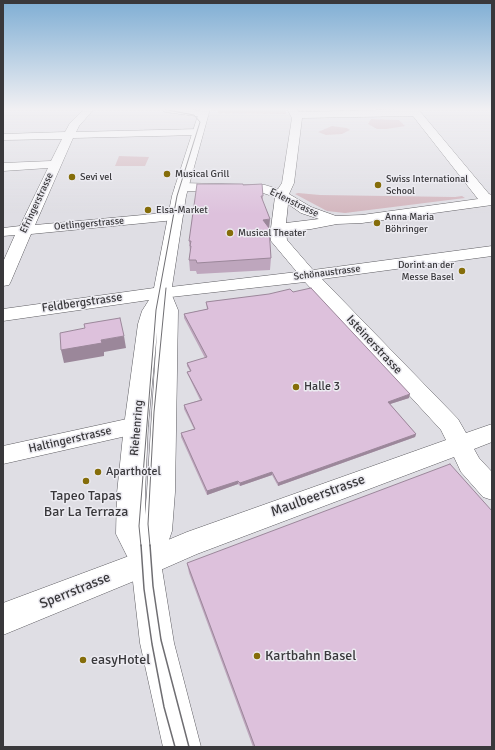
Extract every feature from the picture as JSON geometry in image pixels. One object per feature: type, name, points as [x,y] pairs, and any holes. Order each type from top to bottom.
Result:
[{"type":"main road","name":"Riehenring","points":[[182,747],[170,706],[157,643],[146,563],[131,534],[131,493],[136,426],[148,324],[152,311],[162,293],[181,187],[195,144]]},
{"type":"main road","name":"Riehenring","points":[[146,563],[158,531],[161,492],[168,310],[162,293]]},
{"type":"main road","name":"Feldbergstrasse","points":[[3,315],[162,293]]},
{"type":"street","name":"Efringerstrasse","points":[[3,281],[65,144]]},
{"type":"street","name":"Isteinerstrasse","points":[[293,144],[288,183],[282,195],[278,228],[279,241],[309,276],[450,425],[470,465],[492,489]]},
{"type":"street","points":[[441,144],[484,197],[492,200]]},
{"type":"street","points":[[3,167],[56,164]]},
{"type":"street","name":"Erlenstrasse","points":[[181,187],[254,188],[274,191],[306,210],[335,220]]},
{"type":"street","name":"Erlenstrasse","points":[[278,228],[311,225],[335,220],[362,219],[492,200]]},
{"type":"street","name":"Oetlingerstrasse","points":[[3,232],[175,216]]},
{"type":"street","name":"Schönaustrasse","points":[[162,293],[309,276],[492,252]]},
{"type":"street","name":"Haltingerstrasse","points":[[3,455],[136,426]]},
{"type":"street","name":"Maulbeerstrasse","points":[[146,563],[187,545],[492,433]]},
{"type":"street","name":"Sperrstrasse","points":[[3,620],[146,563]]},
{"type":"shaded area","points":[[119,156],[149,157],[145,166],[115,166]]},
{"type":"shaded area","points":[[295,194],[320,195],[462,196],[465,198],[345,213],[327,211]]},
{"type":"building","name":"Musical Theater","points":[[197,184],[262,184],[263,196],[261,196],[270,219],[263,220],[269,228],[271,258],[197,263],[196,260],[189,260],[191,241],[189,241]]},
{"type":"building","name":"Halle 3","points":[[311,288],[410,394],[388,402],[416,434],[278,483],[272,472],[240,483],[238,481],[207,491],[181,433],[195,429],[184,405],[202,400],[187,372],[191,371],[187,363],[207,357],[184,314],[208,309],[206,302],[269,294],[290,289],[293,292]]},
{"type":"building","points":[[120,318],[124,336],[101,340],[102,343],[61,350],[60,333],[85,328],[84,324]]},
{"type":"building","points":[[450,464],[492,511],[492,747],[255,747],[187,563]]},
{"type":"tram line","points":[[141,546],[139,526],[156,310],[177,196],[193,144]]},
{"type":"tram line","points":[[150,546],[148,524],[154,412],[166,288]]},
{"type":"tram line","points":[[141,545],[144,589],[152,644],[164,707],[175,747]]},
{"type":"tram line","points":[[150,545],[153,586],[161,640],[189,747]]},
{"type":"place","name":"Musical Grill","points":[[167,174]]},
{"type":"place","name":"Sevi vel","points":[[72,177]]},
{"type":"place","name":"Swiss International School","points":[[378,185]]},
{"type":"place","name":"Elsa-Market","points":[[148,210]]},
{"type":"place","name":"Anna Maria Böhringer","points":[[377,223]]},
{"type":"place","name":"Musical Theater","points":[[230,233]]},
{"type":"place","name":"Dorint an der Messe Basel","points":[[462,271]]},
{"type":"place","name":"Halle 3","points":[[296,387]]},
{"type":"place","name":"Aparthotel","points":[[98,472]]},
{"type":"place","name":"Tapeo Tapas Bar La Terraza","points":[[86,481]]},
{"type":"place","name":"Kartbahn Basel","points":[[257,656]]},
{"type":"place","name":"easyHotel","points":[[83,660]]}]
